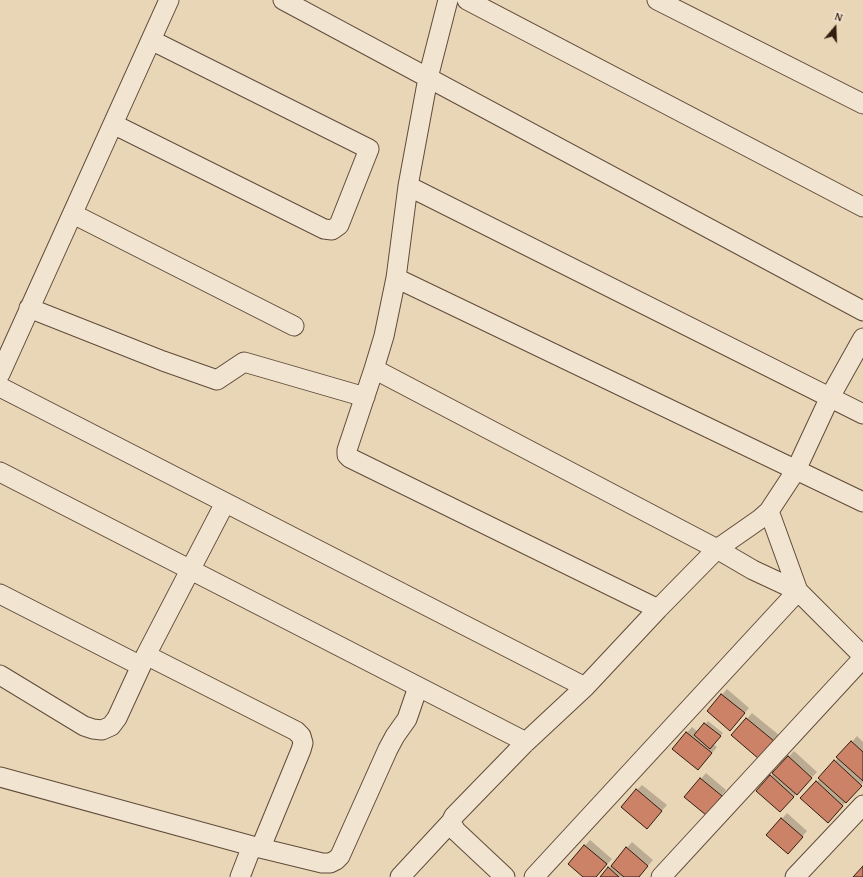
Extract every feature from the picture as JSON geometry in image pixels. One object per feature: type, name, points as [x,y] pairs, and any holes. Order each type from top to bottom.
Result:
[{"type":"street","points":[[0,374],[169,0]]},
{"type":"street","points":[[283,0],[863,312]]},
{"type":"street","points":[[448,0],[428,78],[408,186],[396,278],[384,336],[365,397],[346,450],[347,455],[350,458],[658,609]]},
{"type":"street","points":[[466,0],[863,207]]},
{"type":"street","points":[[657,0],[863,104]]},
{"type":"street","points":[[113,124],[324,229],[332,230],[339,225],[369,149],[151,40]]},
{"type":"street","points":[[408,186],[863,414]]},
{"type":"street","points":[[73,214],[294,326]]},
{"type":"street","points":[[396,278],[863,502]]},
{"type":"street","points":[[29,308],[162,361],[217,380],[244,362],[365,397]]},
{"type":"street","points":[[400,877],[451,822],[454,816],[526,742],[585,687],[716,549],[760,519],[770,510],[796,470],[830,397],[863,338]]},
{"type":"street","points":[[374,369],[716,549],[753,570],[798,591],[863,657],[661,877]]},
{"type":"street","points":[[0,387],[585,687]]},
{"type":"street","points":[[0,472],[526,742]]},
{"type":"street","points":[[0,675],[84,726],[102,730],[111,726],[117,718],[143,661],[225,503]]},
{"type":"street","points":[[770,510],[798,591]]},
{"type":"street","points":[[534,877],[798,591]]},
{"type":"street","points":[[0,594],[296,731],[301,736],[303,743],[302,750],[257,847],[240,877]]},
{"type":"street","points":[[0,777],[257,847],[322,863],[327,870],[340,856],[388,749],[407,719],[418,687]]},
{"type":"street","points":[[795,877],[863,805]]},
{"type":"street","points":[[451,822],[456,831],[505,877]]},
{"type":"building","points":[[721,694],[745,713],[730,731],[707,711]]},
{"type":"building","points":[[746,718],[774,741],[759,759],[731,735]]},
{"type":"building","points":[[704,723],[721,736],[710,749],[694,735]]},
{"type":"building","points":[[686,732],[712,753],[698,770],[672,749]]},
{"type":"building","points":[[851,741],[863,752],[863,781],[836,757]]},
{"type":"building","points":[[788,756],[812,778],[797,795],[772,773]]},
{"type":"building","points":[[834,760],[862,786],[846,803],[818,778]]},
{"type":"building","points":[[770,775],[794,797],[780,812],[756,791]]},
{"type":"building","points":[[700,778],[722,796],[706,815],[684,797]]},
{"type":"building","points":[[816,781],[843,806],[828,823],[800,798]]},
{"type":"building","points":[[636,789],[662,811],[647,829],[621,807]]},
{"type":"building","points":[[781,818],[803,837],[788,854],[766,835]]},
{"type":"building","points":[[584,845],[607,864],[596,877],[583,877],[568,864]]},
{"type":"building","points":[[626,847],[648,866],[639,877],[624,877],[611,866]]},
{"type":"building","points":[[863,866],[863,877],[853,877]]},
{"type":"building","points":[[608,867],[619,877],[600,877]]}]
